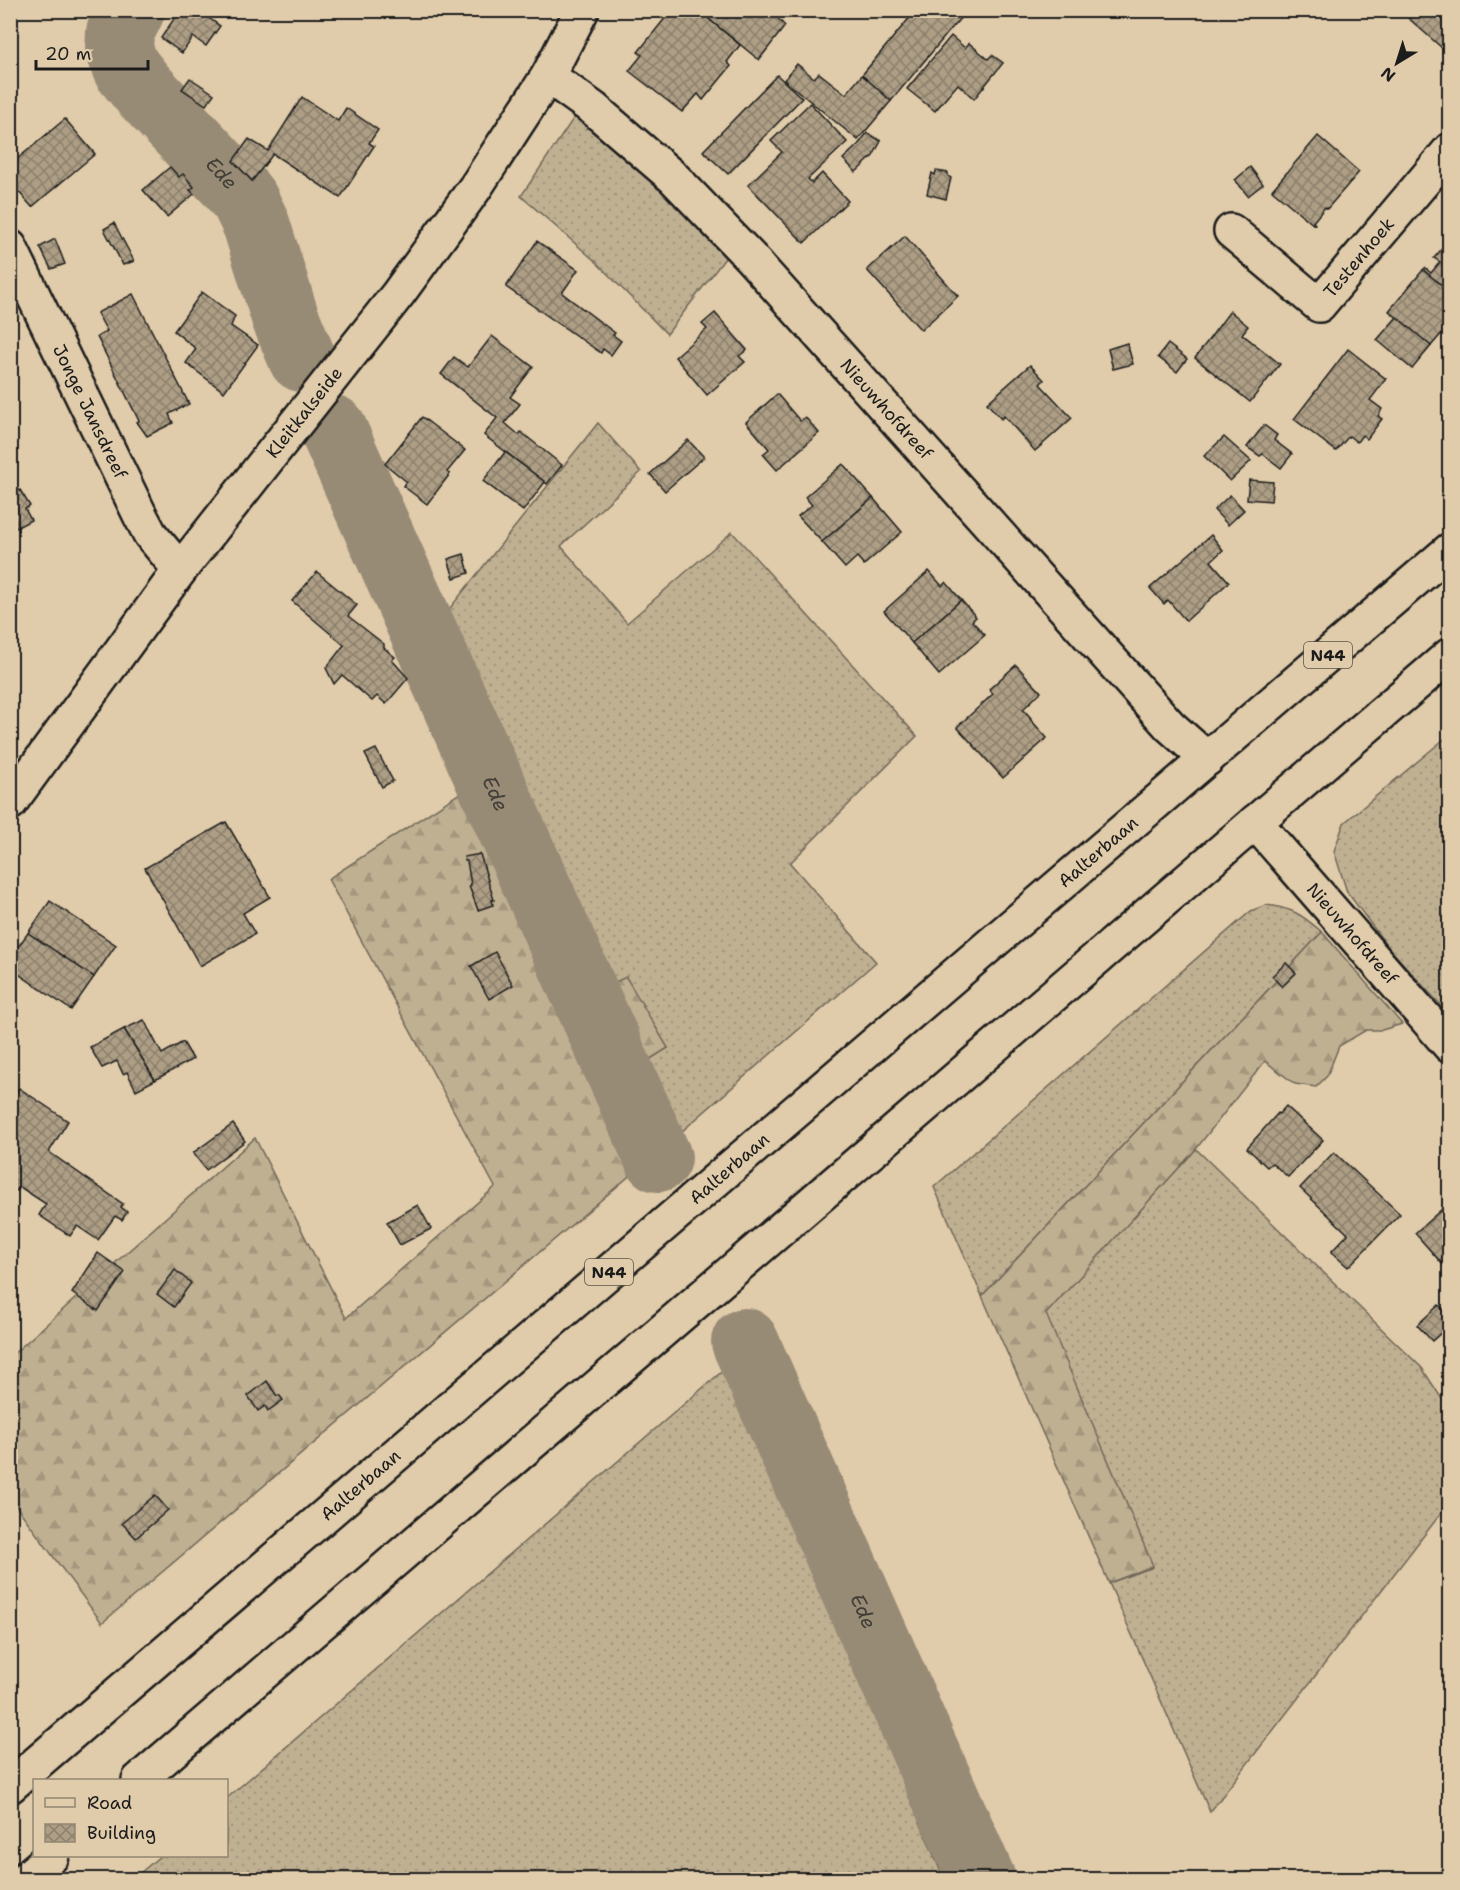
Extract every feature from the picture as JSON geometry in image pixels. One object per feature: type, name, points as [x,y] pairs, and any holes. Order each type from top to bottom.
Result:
[{"type":"main road","name":"Kleitkalseide","points":[[10,803],[180,570],[398,294],[474,188],[548,76],[582,10]]},
{"type":"main road","name":"Nieuwhofdreef","points":[[548,76],[594,109],[674,178],[751,258],[1170,726],[1207,759]]},
{"type":"main road","name":"Testenhoek","points":[[1231,231],[1319,305],[1449,150]]},
{"type":"main road","name":"Jonge Jansdreef","points":[[10,247],[150,534],[180,570]]},
{"type":"main road","name":"Aalterbaan","points":[[10,1786],[1449,550]]},
{"type":"main road","points":[[141,1779],[1449,655]]},
{"type":"main road","name":"Nieuwhofdreef","points":[[1256,822],[1449,1046]]},
{"type":"main road","points":[[24,1880],[51,1857]]},
{"type":"green space","points":[[111,11],[145,11],[133,31],[132,53],[145,71],[259,196],[302,326],[284,355],[259,302],[232,206],[117,83],[105,55],[102,29]]},
{"type":"green space","points":[[577,113],[667,187],[729,253],[667,334],[594,260],[521,196]]},
{"type":"green space","points":[[598,423],[641,472],[561,546],[627,623],[732,532],[917,736],[790,863],[876,962],[673,1139],[634,1069],[668,1048],[586,996],[430,633]]},
{"type":"green space","points":[[1449,735],[1449,1014],[1388,947],[1347,892],[1334,851],[1344,823]]},
{"type":"green space","points":[[489,774],[586,996],[626,977],[668,1048],[634,1069],[673,1139],[102,1623],[11,1499],[11,1356],[255,1138],[346,1318],[495,1187],[328,879]]},
{"type":"green space","points":[[1266,905],[1297,913],[1322,932],[982,1296],[934,1187],[1251,911]]},
{"type":"green space","points":[[1322,932],[1402,1024],[1382,1030],[1366,1030],[1339,1046],[1327,1076],[1316,1087],[1295,1084],[1265,1061],[1196,1149],[1046,1314],[1153,1566],[1109,1583],[982,1296]]},
{"type":"green space","points":[[1196,1149],[1422,1368],[1449,1410],[1449,1503],[1210,1812],[1109,1583],[1153,1567],[1045,1314]]},
{"type":"green space","points":[[762,1337],[852,1544],[811,1563],[944,1879],[132,1880],[159,1857],[228,1857],[228,1797]]},
{"type":"green space","points":[[852,1544],[998,1879],[944,1879],[811,1563]]},
{"type":"building","points":[[180,10],[197,10],[220,26],[206,46],[193,37],[182,53],[161,38]]},
{"type":"building","points":[[677,10],[698,10],[740,45],[727,62],[731,66],[703,100],[698,94],[682,112],[629,71],[642,55],[638,52],[670,12],[674,15]]},
{"type":"building","points":[[698,10],[770,10],[785,26],[759,60]]},
{"type":"building","points":[[916,10],[967,10],[891,101],[862,75]]},
{"type":"building","points":[[1412,10],[1450,10],[1450,48],[1445,44],[1442,48],[1407,17]]},
{"type":"building","points":[[951,36],[965,48],[969,43],[988,59],[992,55],[1003,63],[974,99],[958,84],[935,111],[907,89]]},
{"type":"building","points":[[797,64],[814,78],[819,73],[846,94],[862,75],[891,101],[858,140],[784,80]]},
{"type":"building","points":[[777,75],[802,98],[728,174],[703,151]]},
{"type":"building","points":[[190,78],[214,94],[206,105],[182,89]]},
{"type":"building","points":[[302,97],[338,121],[346,108],[378,130],[369,143],[374,146],[340,198],[273,154],[252,181],[233,161],[249,139],[268,151]]},
{"type":"building","points":[[810,103],[847,142],[808,179],[812,183],[822,173],[848,201],[804,243],[748,185],[782,152],[771,141]]},
{"type":"building","points":[[65,119],[95,154],[32,207],[10,182],[10,165]]},
{"type":"building","points":[[867,133],[881,141],[873,156],[856,172],[843,159]]},
{"type":"building","points":[[1318,136],[1359,172],[1327,209],[1325,207],[1313,222],[1314,225],[1272,190]]},
{"type":"building","points":[[170,167],[179,177],[183,174],[194,187],[190,190],[194,194],[167,217],[143,190]]},
{"type":"building","points":[[1250,167],[1263,184],[1248,196],[1235,180]]},
{"type":"building","points":[[936,171],[948,173],[951,178],[946,199],[927,194],[932,173],[935,175]]},
{"type":"building","points":[[114,223],[134,261],[123,265],[104,229]]},
{"type":"building","points":[[905,236],[958,296],[921,330],[867,270]]},
{"type":"building","points":[[55,239],[65,264],[51,269],[40,247]]},
{"type":"building","points":[[1450,239],[1450,292],[1423,270],[1425,268],[1431,273],[1440,262],[1434,258]]},
{"type":"building","points":[[537,241],[578,270],[562,293],[615,333],[613,335],[621,341],[611,355],[603,349],[601,353],[506,287]]},
{"type":"building","points":[[1423,270],[1450,292],[1450,327],[1448,326],[1431,346],[1389,311]]},
{"type":"building","points":[[202,292],[235,316],[231,326],[258,345],[224,392],[186,363],[196,349],[174,331]]},
{"type":"building","points":[[133,294],[189,404],[169,414],[173,423],[147,436],[137,422],[139,421],[97,337],[107,331],[97,313]]},
{"type":"building","points":[[1230,311],[1248,326],[1242,334],[1280,364],[1250,402],[1195,358]]},
{"type":"building","points":[[715,313],[747,350],[739,356],[745,362],[707,395],[675,357],[707,329],[702,324]]},
{"type":"building","points":[[1397,317],[1431,346],[1412,369],[1377,340]]},
{"type":"building","points":[[492,336],[533,367],[510,397],[520,404],[505,423],[519,435],[521,432],[562,465],[547,484],[484,435],[497,418],[441,374],[454,357],[468,367]]},
{"type":"building","points":[[1127,343],[1133,364],[1113,369],[1108,349]]},
{"type":"building","points":[[1168,344],[1187,359],[1177,372],[1158,357]]},
{"type":"building","points":[[1348,349],[1386,379],[1370,400],[1382,409],[1378,416],[1382,419],[1367,439],[1362,435],[1357,442],[1349,436],[1336,451],[1294,419]]},
{"type":"building","points":[[1030,365],[1044,380],[1040,384],[1072,418],[1035,451],[1004,416],[1001,419],[987,403]]},
{"type":"building","points":[[777,394],[800,421],[805,417],[819,433],[777,470],[763,454],[769,449],[746,422]]},
{"type":"building","points":[[422,417],[465,450],[447,472],[450,474],[427,504],[403,486],[407,482],[385,464]]},
{"type":"building","points":[[1264,425],[1277,435],[1274,440],[1292,454],[1281,468],[1263,454],[1260,456],[1247,447]]},
{"type":"building","points":[[1224,437],[1251,461],[1230,481],[1204,456]]},
{"type":"building","points":[[688,440],[704,457],[665,491],[650,474]]},
{"type":"building","points":[[505,452],[545,482],[523,511],[483,481]]},
{"type":"building","points":[[843,464],[873,498],[822,542],[798,516],[812,505],[805,497]]},
{"type":"building","points":[[12,478],[17,491],[20,490],[30,506],[25,509],[31,520],[10,531]]},
{"type":"building","points":[[1249,480],[1273,482],[1271,501],[1247,499]]},
{"type":"building","points":[[1230,495],[1244,510],[1228,525],[1214,510]]},
{"type":"building","points":[[873,498],[902,532],[864,565],[857,557],[845,568],[822,542]]},
{"type":"building","points":[[1211,535],[1223,550],[1211,561],[1229,582],[1186,621],[1168,600],[1164,604],[1150,588]]},
{"type":"building","points":[[464,554],[469,573],[454,578],[448,559]]},
{"type":"building","points":[[929,571],[942,586],[946,582],[961,600],[912,643],[884,611]]},
{"type":"building","points":[[317,572],[357,605],[348,616],[384,644],[384,648],[395,657],[392,660],[408,678],[386,704],[377,696],[372,701],[342,675],[334,684],[326,668],[344,645],[292,601]]},
{"type":"building","points":[[961,600],[976,617],[972,621],[985,635],[939,675],[912,643]]},
{"type":"building","points":[[1016,665],[1041,692],[1023,709],[1047,738],[1003,778],[957,727],[993,694],[989,689]]},
{"type":"building","points":[[376,749],[393,781],[382,787],[365,754]]},
{"type":"building","points":[[226,822],[270,897],[243,913],[255,934],[200,966],[145,868]]},
{"type":"building","points":[[480,854],[494,900],[492,900],[493,905],[478,910],[469,886],[471,885],[467,861],[464,857]]},
{"type":"building","points":[[50,901],[116,945],[94,977],[28,933]]},
{"type":"building","points":[[28,933],[94,977],[71,1010],[10,968],[10,958]]},
{"type":"building","points":[[495,952],[513,985],[489,999],[471,966]]},
{"type":"building","points":[[1286,963],[1296,973],[1282,987],[1272,976]]},
{"type":"building","points":[[144,1020],[162,1054],[183,1042],[193,1059],[155,1080],[124,1029]]},
{"type":"building","points":[[124,1029],[155,1080],[136,1090],[127,1072],[123,1074],[117,1061],[102,1068],[90,1047]]},
{"type":"building","points":[[19,1088],[68,1121],[49,1152],[123,1204],[121,1207],[127,1212],[122,1220],[115,1216],[98,1240],[77,1226],[70,1236],[39,1215],[46,1204],[20,1187],[17,1191],[10,1186],[10,1101]]},
{"type":"building","points":[[1286,1106],[1323,1140],[1288,1177],[1272,1163],[1267,1167],[1247,1148]]},
{"type":"building","points":[[233,1124],[245,1141],[206,1170],[193,1153]]},
{"type":"building","points":[[1334,1152],[1400,1214],[1348,1267],[1331,1252],[1348,1234],[1300,1188]]},
{"type":"building","points":[[1450,1202],[1450,1262],[1444,1266],[1415,1233]]},
{"type":"building","points":[[418,1205],[431,1229],[400,1245],[387,1222]]},
{"type":"building","points":[[98,1253],[125,1272],[98,1311],[72,1293]]},
{"type":"building","points":[[175,1270],[191,1283],[174,1307],[157,1294]]},
{"type":"building","points":[[1439,1305],[1450,1316],[1450,1325],[1432,1341],[1417,1325]]},
{"type":"building","points":[[267,1381],[277,1396],[279,1395],[283,1400],[268,1411],[265,1406],[258,1411],[248,1396]]},
{"type":"building","points":[[155,1495],[168,1510],[136,1538],[122,1523]]},
{"type":"waterway","name":"Ede","points":[[131,10],[120,32],[119,50],[126,68],[245,201],[256,224],[285,317],[302,358]]},
{"type":"waterway","name":"Ede","points":[[333,429],[658,1158]]},
{"type":"waterway","name":"Ede","points":[[745,1342],[982,1880]]}]
